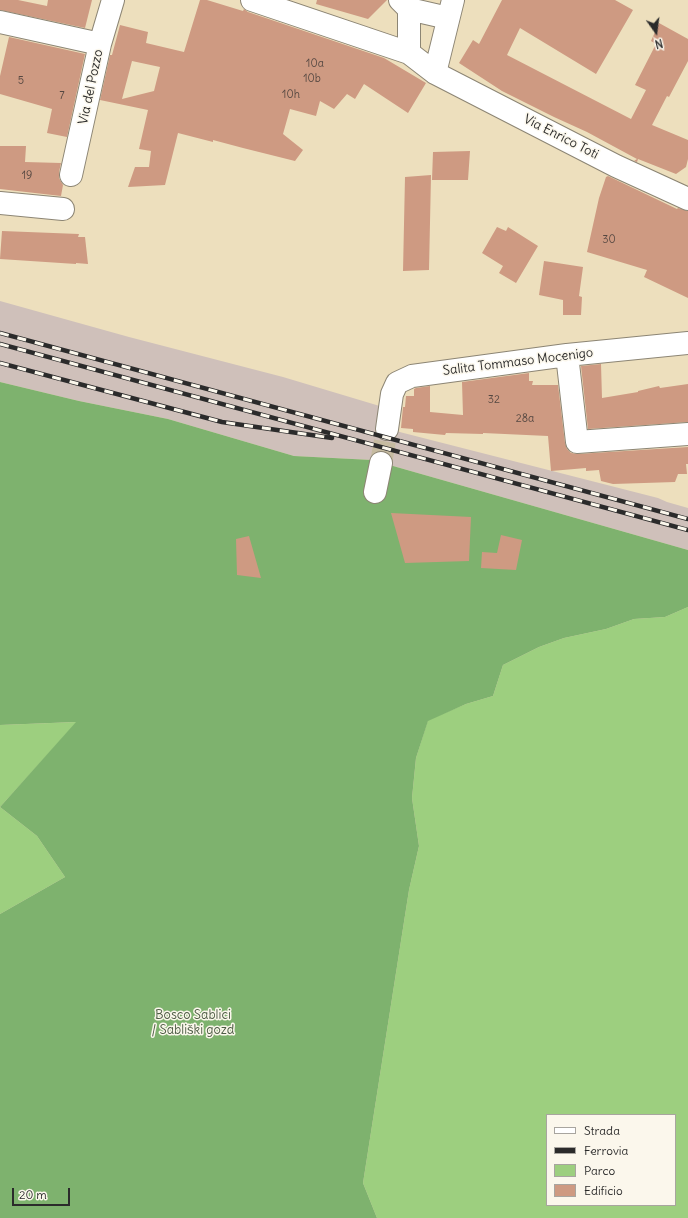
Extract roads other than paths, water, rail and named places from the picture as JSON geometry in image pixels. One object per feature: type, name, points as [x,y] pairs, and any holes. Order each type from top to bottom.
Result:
[{"type":"street","name":"Via del Pozzo","points":[[71,175],[100,44],[113,0]]},
{"type":"street","name":"Via Enrico Toti","points":[[252,0],[409,53],[435,73],[616,166],[688,199]]},
{"type":"street","points":[[409,53],[404,4],[450,9],[435,73]]},
{"type":"street","points":[[0,22],[100,44]]},
{"type":"street","points":[[0,202],[63,209]]},
{"type":"street","name":"Salita Tommaso Mocenigo","points":[[387,429],[392,394],[397,382],[412,376],[567,355],[688,343]]},
{"type":"street","points":[[567,355],[577,442],[688,434]]},
{"type":"street","points":[[375,492],[381,463]]},
{"type":"tunnel","points":[[381,463],[387,429]]},
{"type":"railway","points":[[0,333],[688,519]]},
{"type":"railway","points":[[0,344],[688,530]]},
{"type":"railway","points":[[0,363],[222,422],[332,438]]},
{"type":"park label","name":"Bosco Sablici / Sabliški gozd","points":[[193,1022]]}]
